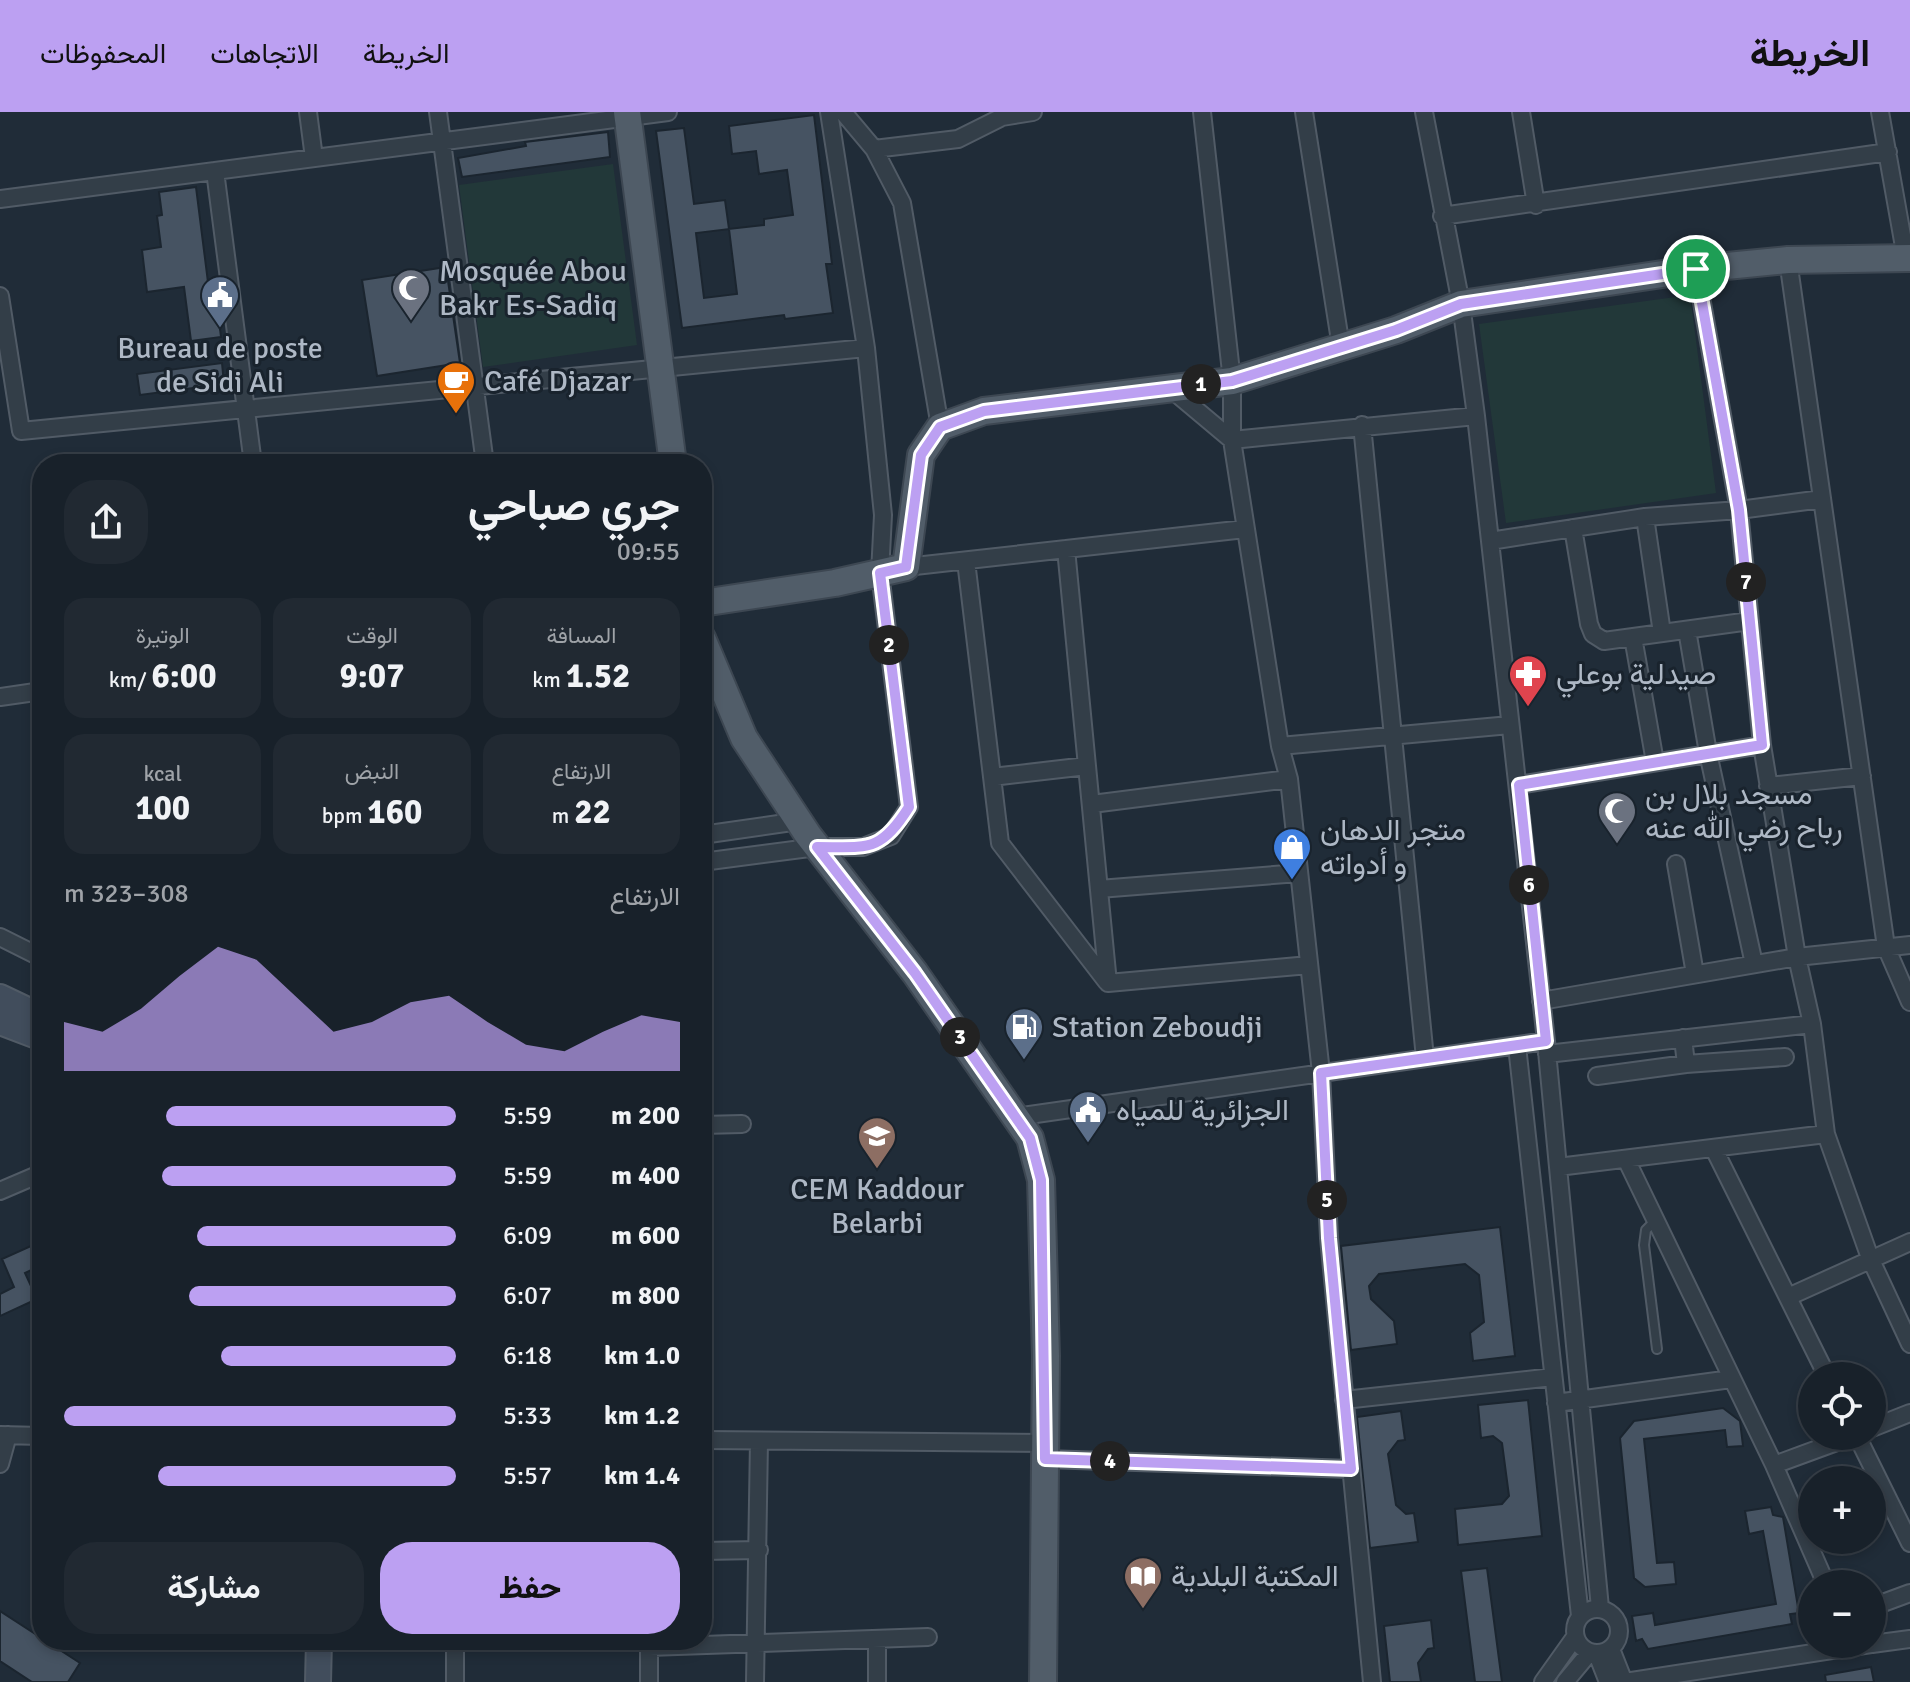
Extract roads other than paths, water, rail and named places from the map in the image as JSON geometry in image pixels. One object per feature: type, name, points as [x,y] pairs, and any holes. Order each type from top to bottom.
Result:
[{"type":"main road","points":[[627,115],[672,454]]},
{"type":"main road","points":[[712,601],[906,567],[921,455],[940,427],[984,411],[1232,381],[1341,347],[1461,304],[1696,269],[1788,260],[1908,258]]},
{"type":"main road","points":[[712,669],[744,738],[799,821],[915,973],[1030,1138],[1041,1180],[1045,1451],[1043,1682]]},
{"type":"main road","points":[[0,997],[32,1024]]},
{"type":"main road","points":[[0,1022],[32,1029]]},
{"type":"main road","points":[[318,1682],[319,1650]]},
{"type":"street","points":[[308,112],[314,158]]},
{"type":"street","points":[[438,112],[484,454]]},
{"type":"street","points":[[0,199],[668,112]]},
{"type":"street","points":[[712,861],[817,847],[863,847],[891,836],[909,807],[880,573],[883,515],[866,348],[829,112]]},
{"type":"street","points":[[843,112],[874,149],[902,203],[940,427]]},
{"type":"street","points":[[874,149],[958,139],[1002,117],[1033,112]]},
{"type":"street","points":[[1202,112],[1232,381],[1232,440],[1280,746],[1289,779],[1321,1073],[1329,1238],[1372,1682]]},
{"type":"street","points":[[1304,112],[1341,347]]},
{"type":"street","points":[[1424,112],[1461,304],[1476,416],[1547,1048],[1600,1608]]},
{"type":"street","points":[[1521,112],[1536,205]]},
{"type":"street","points":[[1880,112],[1908,258]]},
{"type":"street","points":[[1442,216],[1536,205],[1888,152]]},
{"type":"street","points":[[215,171],[252,454]]},
{"type":"street","points":[[1788,260],[1886,947],[1910,1002]]},
{"type":"street","points":[[1696,269],[1739,510],[1762,745],[1797,957],[1812,1024],[1826,1134],[1870,1258],[1910,1344]]},
{"type":"street","points":[[0,296],[21,431],[866,348]]},
{"type":"street","points":[[1170,387],[1232,440],[1476,416]]},
{"type":"street","points":[[1362,425],[1396,736],[1425,1058]]},
{"type":"street","points":[[1490,541],[1645,517],[1739,510],[1822,499]]},
{"type":"street","points":[[1645,517],[1662,633]]},
{"type":"street","points":[[1573,528],[1593,634],[1604,641],[1750,621]]},
{"type":"street","points":[[906,567],[1245,529]]},
{"type":"street","points":[[1066,549],[1108,983]]},
{"type":"street","points":[[966,561],[1000,843],[1108,983]]},
{"type":"street","points":[[1687,630],[1708,753],[1754,964]]},
{"type":"street","points":[[1633,637],[1655,762]]},
{"type":"street","points":[[0,697],[32,692]]},
{"type":"street","points":[[1280,746],[1510,725]]},
{"type":"street","points":[[1519,785],[1762,745]]},
{"type":"street","points":[[992,777],[1087,766]]},
{"type":"street","points":[[1768,786],[1862,776]]},
{"type":"street","points":[[1092,804],[1289,779]]},
{"type":"street","points":[[712,834],[799,821]]},
{"type":"street","points":[[1676,864],[1695,974]]},
{"type":"street","points":[[1099,889],[1299,873]]},
{"type":"street","points":[[0,937],[32,953]]},
{"type":"street","points":[[1541,1001],[1797,957],[1910,945]]},
{"type":"street","points":[[1108,983],[1309,965]]},
{"type":"street","points":[[1015,1117],[1517,1046],[1547,1048],[1683,1038],[1812,1024]]},
{"type":"street","points":[[1683,1038],[1686,1064]]},
{"type":"street","points":[[1517,1046],[1580,1616],[1575,1637],[1543,1682]]},
{"type":"street","points":[[1597,1076],[1686,1064],[1785,1057]]},
{"type":"street","points":[[712,1125],[742,1124]]},
{"type":"street","points":[[1558,1167],[1826,1134]]},
{"type":"street","points":[[1714,1149],[1820,1362]]},
{"type":"street","points":[[1626,1159],[1774,1465],[1820,1570]]},
{"type":"street","points":[[0,1191],[32,1177]]},
{"type":"street","points":[[1788,1297],[1910,1242]]},
{"type":"street","points":[[1344,1400],[1553,1377]]},
{"type":"street","points":[[1556,1403],[1731,1379]]},
{"type":"street","points":[[1886,1422],[1910,1413]]},
{"type":"street","points":[[0,1464],[4,1435],[32,1436]]},
{"type":"street","points":[[712,1440],[1045,1451],[1351,1469]]},
{"type":"street","points":[[755,1682],[759,1441]]},
{"type":"street","points":[[1774,1465],[1816,1450]]},
{"type":"street","points":[[1862,1450],[1910,1543]]},
{"type":"street","points":[[712,1551],[759,1550]]},
{"type":"street","points":[[1886,1602],[1910,1593]]},
{"type":"street","points":[[1580,1616],[1600,1608]]},
{"type":"street","points":[[1565,1682],[1599,1652],[1620,1628],[1613,1615],[1600,1608]]},
{"type":"street","points":[[712,1643],[928,1637]]},
{"type":"street","points":[[1575,1637],[1599,1652],[1624,1682],[1798,1655]]},
{"type":"street","points":[[877,1639],[877,1682]]},
{"type":"street","points":[[1886,1642],[1910,1639]]},
{"type":"street","points":[[455,1650],[455,1682]]},
{"type":"street","points":[[649,1650],[649,1682]]},
{"type":"street","points":[[1599,1652],[1608,1682]]},
{"type":"lane","points":[[1656,1220],[1646,1230],[1644,1245],[1657,1349]]},
{"type":"place","name":"Mosquée Abou Bakr Es-Sadiq","points":[[411,322]]},
{"type":"place","name":"Bureau de poste de Sidi Ali","points":[[220,329]]},
{"type":"place","name":"Café Djazar","points":[[456,415]]},
{"type":"place","name":"صيدلية بوعلي","points":[[1528,708]]},
{"type":"place","name":"مسجد بلال بن رباح رضي الله عنه","points":[[1617,845]]},
{"type":"place","name":"متجر الدهان و أدواته","points":[[1292,881]]},
{"type":"place","name":"Station Zeboudji","points":[[1024,1061]]},
{"type":"place","name":"الجزائرية للمياه","points":[[1088,1144]]},
{"type":"place","name":"CEM Kaddour Belarbi","points":[[877,1170]]},
{"type":"place","name":"المكتبة البلدية","points":[[1143,1610]]}]
